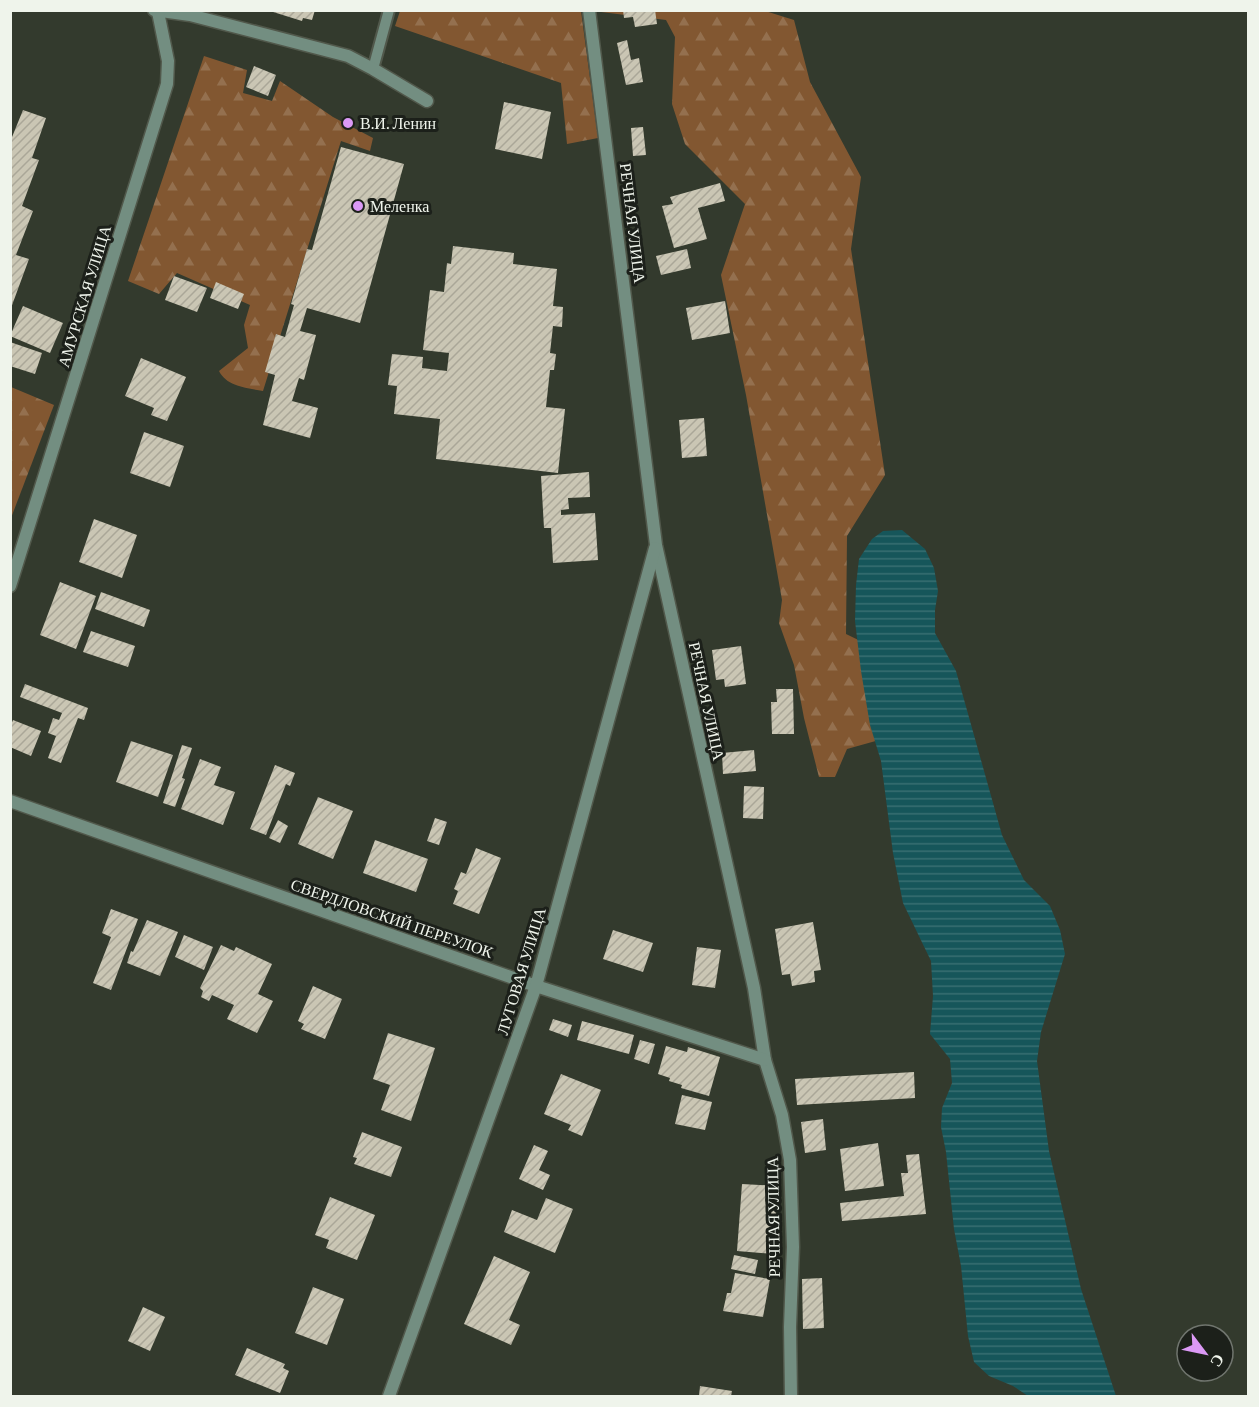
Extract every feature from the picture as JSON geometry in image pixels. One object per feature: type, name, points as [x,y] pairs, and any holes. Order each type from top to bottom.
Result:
[{"type":"street","name":"РЕЧНАЯ УЛИЦА","points":[[590,10],[656,546],[754,988],[765,1060],[782,1115],[790,1160],[793,1247],[790,1327],[791,1396]]},
{"type":"street","points":[[156,11],[190,13],[348,56],[427,101]]},
{"type":"street","name":"АМУРСКАЯ УЛИЦА","points":[[10,586],[167,84],[168,62],[156,11]]},
{"type":"street","name":"ЛУГОВАЯ УЛИЦА","points":[[389,1396],[536,986],[656,546]]},
{"type":"street","name":"СВЕРДЛОВСКИЙ ПЕРЕУЛОК","points":[[10,801],[536,986],[765,1060]]},
{"type":"lane","points":[[373,69],[389,10]]},
{"type":"green space","points":[[762,10],[794,20],[810,82],[861,177],[851,249],[885,475],[847,536],[846,634],[910,665],[897,735],[847,749],[835,777],[819,777],[794,665],[779,623],[782,600],[746,395],[721,275],[745,204],[685,144],[672,104],[675,37],[666,20],[593,11]]},
{"type":"green space","points":[[400,11],[581,11],[598,138],[567,144],[561,83],[395,26]]},
{"type":"green space","points":[[204,56],[247,70],[243,93],[272,101],[280,81],[333,117],[373,138],[370,151],[341,141],[263,391],[232,384],[219,371],[248,348],[244,325],[250,305],[177,273],[159,294],[128,281]]},
{"type":"green space","points":[[11,387],[54,405],[11,518]]},
{"type":"water","points":[[902,530],[925,549],[934,568],[938,591],[935,633],[956,671],[1002,835],[1024,880],[1050,906],[1060,930],[1065,954],[1041,1032],[1037,1061],[1049,1151],[1081,1289],[1116,1396],[1028,1396],[1013,1386],[989,1376],[974,1362],[968,1336],[961,1266],[941,1127],[942,1108],[952,1083],[950,1059],[930,1034],[933,996],[931,961],[903,903],[893,853],[881,761],[870,725],[855,621],[859,559],[872,539],[883,531]]},
{"type":"building","points":[[315,10],[312,20],[303,18],[302,21],[270,11]]},
{"type":"building","points":[[623,10],[655,10],[657,24],[635,27],[633,17],[624,18]]},
{"type":"building","points":[[627,40],[631,60],[639,58],[643,82],[626,85],[617,43]]},
{"type":"building","points":[[254,66],[276,75],[268,96],[246,87]]},
{"type":"building","points":[[504,102],[551,112],[542,159],[495,149]]},
{"type":"building","points":[[23,110],[46,118],[32,158],[39,160],[22,206],[33,211],[16,255],[29,259],[11,308],[10,142]]},
{"type":"building","points":[[643,127],[646,155],[633,156],[631,128]]},
{"type":"building","name":"Меленка","points":[[341,147],[404,164],[360,323],[307,308],[300,331],[316,335],[304,380],[299,378],[292,401],[318,408],[310,438],[263,425],[275,375],[265,372],[276,334],[285,337],[294,305],[291,304],[307,249],[312,250]]},
{"type":"building","points":[[720,183],[725,201],[698,208],[707,239],[674,248],[662,206],[673,204],[670,197]]},
{"type":"building","points":[[453,246],[514,253],[513,264],[557,269],[553,306],[563,307],[562,327],[553,326],[550,353],[556,354],[554,370],[550,370],[546,407],[565,409],[558,473],[436,459],[440,419],[394,414],[397,386],[388,385],[392,354],[423,357],[422,368],[447,371],[449,353],[423,350],[430,290],[444,292],[447,263],[451,264]]},
{"type":"building","points":[[687,249],[691,268],[661,275],[656,256]]},
{"type":"building","points":[[174,276],[207,288],[197,312],[165,300]]},
{"type":"building","points":[[216,282],[244,294],[238,309],[210,298]]},
{"type":"building","points":[[725,301],[730,333],[692,340],[686,308]]},
{"type":"building","points":[[23,306],[63,323],[50,353],[10,336]]},
{"type":"building","points":[[10,342],[42,353],[35,374],[10,366]]},
{"type":"building","points":[[141,358],[186,377],[167,421],[151,415],[154,408],[125,396]]},
{"type":"building","points":[[704,418],[707,456],[682,458],[679,420]]},
{"type":"building","points":[[144,432],[184,446],[170,487],[130,473]]},
{"type":"building","points":[[589,472],[590,497],[568,498],[569,509],[561,510],[561,515],[595,513],[598,560],[553,563],[551,528],[544,528],[541,476]]},
{"type":"building","points":[[94,519],[137,535],[122,578],[79,562]]},
{"type":"building","points":[[60,582],[96,596],[76,649],[40,635]]},
{"type":"building","points":[[101,592],[150,610],[144,627],[95,609]]},
{"type":"building","points":[[91,631],[135,646],[128,667],[83,652]]},
{"type":"building","points":[[741,646],[746,684],[725,687],[724,679],[716,680],[712,650]]},
{"type":"building","points":[[25,684],[88,708],[84,720],[78,718],[61,763],[48,758],[56,736],[48,733],[53,718],[59,720],[62,713],[20,697]]},
{"type":"building","points":[[776,689],[793,689],[794,734],[772,734],[771,702],[777,702]]},
{"type":"building","points":[[13,720],[41,731],[31,756],[10,747],[10,727]]},
{"type":"building","points":[[131,741],[173,755],[158,797],[116,782]]},
{"type":"building","points":[[182,745],[192,748],[182,778],[185,779],[175,807],[163,803]]},
{"type":"building","points":[[754,750],[756,771],[723,774],[722,753]]},
{"type":"building","points":[[200,759],[221,767],[214,785],[235,792],[223,825],[181,809]]},
{"type":"building","points":[[275,765],[295,773],[290,786],[286,784],[266,835],[250,829]]},
{"type":"building","points":[[744,786],[764,787],[763,819],[743,818]]},
{"type":"building","points":[[318,797],[353,811],[333,859],[298,844]]},
{"type":"building","points":[[435,818],[447,822],[439,845],[427,841]]},
{"type":"building","points":[[278,820],[288,826],[280,843],[269,838]]},
{"type":"building","points":[[375,840],[428,859],[416,892],[363,873]]},
{"type":"building","points":[[476,848],[501,858],[479,914],[453,904],[458,891],[454,889],[461,872],[466,874]]},
{"type":"building","points":[[111,909],[138,919],[111,990],[93,983],[111,937],[102,933]]},
{"type":"building","points":[[147,920],[178,932],[160,976],[127,963]]},
{"type":"building","points":[[813,922],[821,970],[814,971],[815,982],[792,986],[790,974],[782,975],[775,929]]},
{"type":"building","points":[[613,930],[653,943],[643,972],[603,959]]},
{"type":"building","points":[[184,935],[213,947],[204,970],[175,957]]},
{"type":"building","points":[[221,945],[234,951],[236,947],[272,964],[258,994],[273,1001],[257,1033],[227,1019],[234,1005],[212,995],[209,1001],[201,997],[203,991],[200,988]]},
{"type":"building","points":[[697,947],[721,950],[715,988],[692,985]]},
{"type":"building","points":[[313,986],[342,999],[325,1039],[301,1029],[304,1024],[298,1021]]},
{"type":"building","points":[[553,1019],[572,1025],[568,1037],[549,1030]]},
{"type":"building","points":[[582,1021],[634,1035],[629,1054],[577,1040]]},
{"type":"building","points":[[388,1033],[435,1048],[411,1121],[381,1110],[390,1085],[373,1079]]},
{"type":"building","points":[[640,1040],[655,1044],[649,1064],[634,1059]]},
{"type":"building","points":[[666,1046],[687,1052],[688,1047],[720,1057],[709,1096],[681,1088],[682,1085],[658,1074]]},
{"type":"building","points":[[914,1072],[915,1098],[797,1105],[795,1079]]},
{"type":"building","points":[[561,1074],[601,1090],[582,1136],[568,1130],[571,1125],[544,1114]]},
{"type":"building","points":[[682,1095],[712,1102],[705,1130],[675,1124]]},
{"type":"building","points":[[823,1119],[826,1150],[805,1153],[801,1122]]},
{"type":"building","points":[[362,1132],[402,1147],[391,1177],[354,1164],[357,1158],[353,1157]]},
{"type":"building","points":[[878,1143],[884,1186],[845,1191],[840,1149]]},
{"type":"building","points":[[534,1145],[548,1151],[539,1170],[550,1175],[543,1190],[519,1179]]},
{"type":"building","points":[[919,1154],[926,1214],[842,1221],[840,1203],[904,1196],[901,1173],[908,1173],[906,1155]]},
{"type":"building","points":[[742,1184],[778,1186],[773,1254],[737,1251]]},
{"type":"building","points":[[330,1197],[375,1215],[357,1260],[326,1248],[329,1240],[315,1235]]},
{"type":"building","points":[[546,1198],[573,1209],[555,1253],[504,1232],[512,1210],[537,1220]]},
{"type":"building","points":[[734,1255],[758,1260],[755,1274],[731,1269]]},
{"type":"building","points":[[494,1256],[530,1272],[509,1320],[520,1325],[511,1345],[464,1324]]},
{"type":"building","points":[[735,1273],[770,1279],[763,1317],[723,1311],[727,1293],[731,1293]]},
{"type":"building","points":[[822,1278],[824,1328],[803,1329],[802,1279]]},
{"type":"building","points":[[313,1287],[344,1299],[327,1345],[295,1333]]},
{"type":"building","points":[[143,1307],[165,1317],[150,1351],[128,1341]]},
{"type":"building","points":[[247,1348],[285,1364],[283,1368],[289,1371],[280,1393],[235,1375]]},
{"type":"building","points":[[700,1386],[732,1391],[731,1396],[699,1396]]},
{"type":"place","name":"В.И. Ленин","points":[[348,123]]},
{"type":"place","name":"Меленка","points":[[358,206]]}]
